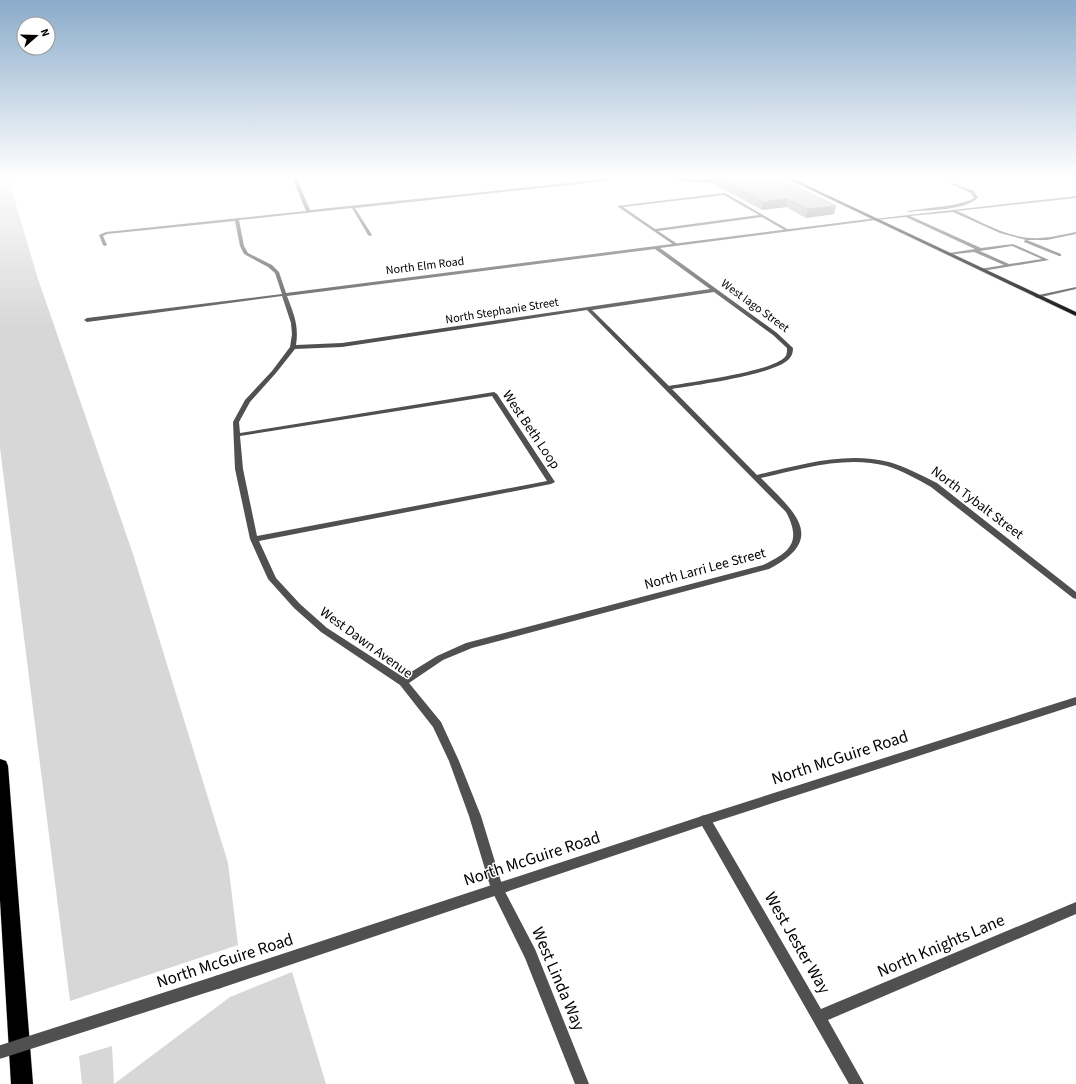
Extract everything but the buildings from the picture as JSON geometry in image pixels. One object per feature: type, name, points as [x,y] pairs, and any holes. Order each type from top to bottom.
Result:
[{"type":"highway","points":[[0,766],[2,821],[22,1084]]},
{"type":"main road","points":[[894,228],[1076,314]]},
{"type":"street","points":[[105,245],[102,235],[106,232],[150,228]]},
{"type":"street","points":[[239,228],[242,246],[246,254],[270,266],[277,273],[294,323],[295,334],[293,347]]},
{"type":"street","points":[[365,228],[370,235]]},
{"type":"street","points":[[650,228],[674,244]]},
{"type":"street","points":[[654,230],[673,228]]},
{"type":"street","points":[[783,228],[787,230]]},
{"type":"street","name":"North Elm Road","points":[[87,320],[807,228]]},
{"type":"street","points":[[931,228],[1008,266]]},
{"type":"street","points":[[993,228],[1024,239],[1059,255]]},
{"type":"street","points":[[1024,239],[1037,239],[1076,234]]},
{"type":"street","points":[[949,254],[1013,245],[1046,260],[982,270]]},
{"type":"street","name":"West Iago Street","points":[[656,247],[785,342],[790,348],[790,354],[786,360],[770,369],[669,388]]},
{"type":"street","points":[[1037,296],[1076,288]]},
{"type":"street","name":"North Stephanie Street","points":[[293,347],[342,345],[714,290]]},
{"type":"street","name":"North Larri Lee Street","points":[[403,682],[440,658],[469,645],[766,567],[780,561],[798,542],[799,534],[797,523],[790,511],[588,308]]},
{"type":"street","name":"West Dawn Avenue","points":[[293,347],[274,372],[246,401],[236,422],[239,469],[254,540],[272,578],[297,606],[324,630],[403,682],[437,725],[454,761],[475,816],[497,889]]},
{"type":"street","name":"West Beth Loop","points":[[237,436],[494,394],[551,482],[254,540]]},
{"type":"street","name":"North Tybalt Street","points":[[756,477],[844,459],[878,461],[910,471],[934,485],[1076,596]]},
{"type":"street","name":"North McGuire Road","points":[[0,1052],[218,982],[705,820],[1076,701]]},
{"type":"street","name":"West Jester Way","points":[[705,820],[857,1084]]},
{"type":"street","name":"West Linda Way","points":[[497,889],[530,954],[582,1084]]},
{"type":"street","name":"North Knights Lane","points":[[819,1017],[1076,908]]},
{"type":"shaded area","points":[[0,228],[23,228],[37,276],[134,557],[228,863],[238,945],[70,1001],[0,448]]},
{"type":"shaded area","points":[[292,972],[326,1084],[114,1084],[230,997]]},
{"type":"shaded area","points":[[112,1046],[114,1084],[82,1084],[79,1056]]}]
